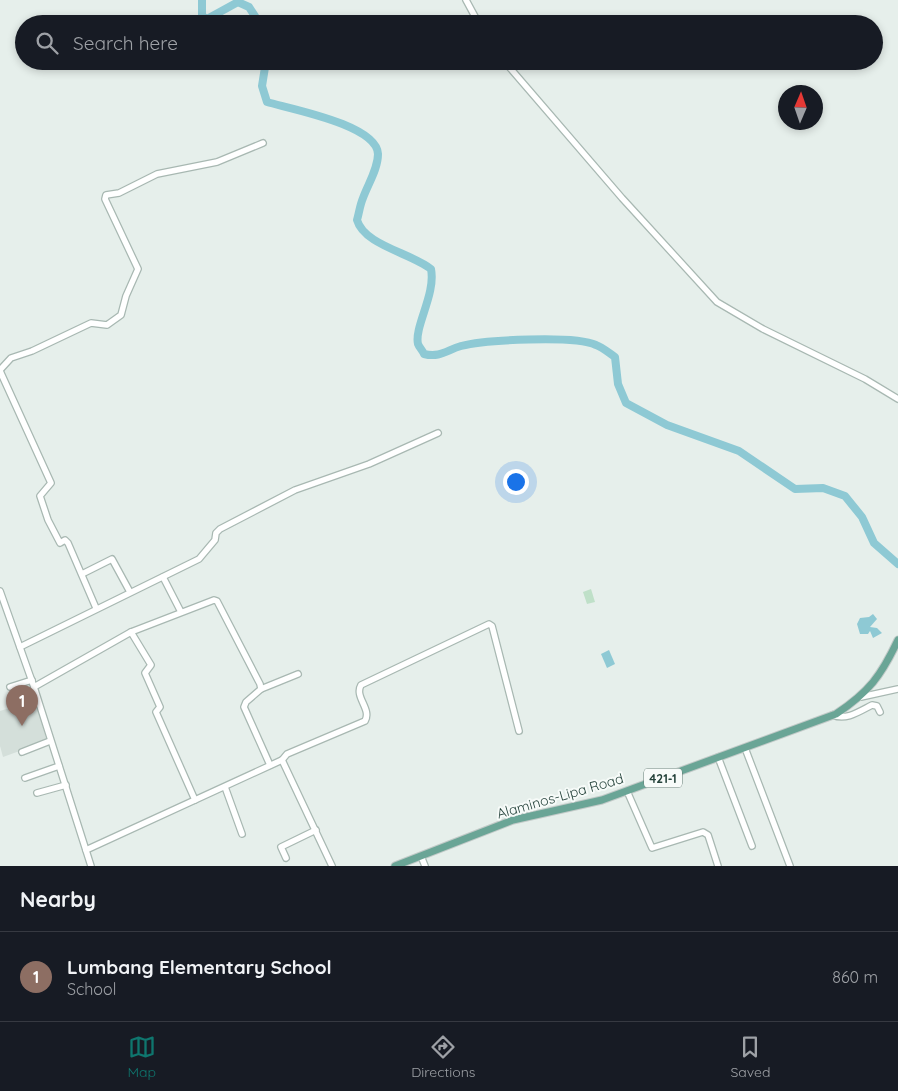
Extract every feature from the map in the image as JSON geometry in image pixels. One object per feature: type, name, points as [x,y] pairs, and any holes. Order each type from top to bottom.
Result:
[{"type":"main road","name":"Alaminos-Lipa Road","points":[[395,866],[513,820],[602,800],[833,716],[861,698],[875,682],[898,640]]},
{"type":"street","points":[[466,0],[474,15]]},
{"type":"street","points":[[512,70],[622,198],[717,302],[763,330],[865,379],[898,399]]},
{"type":"street","points":[[96,608],[68,543],[65,540],[60,543],[48,520],[40,496],[51,483],[0,370],[11,358],[32,351],[91,323],[107,325],[121,315],[126,296],[138,269],[105,199],[106,194],[119,193],[157,174],[216,162],[263,143]]},
{"type":"street","points":[[20,647],[199,559],[215,540],[216,532],[263,505],[295,490],[370,464],[438,433]]},
{"type":"street","points":[[82,574],[112,559],[130,592]]},
{"type":"street","points":[[163,577],[180,612]]},
{"type":"street","points":[[0,591],[32,680],[91,866]]},
{"type":"street","points":[[34,687],[131,632],[210,600],[217,601],[261,689]]},
{"type":"street","points":[[86,850],[282,760],[287,754],[365,721],[367,714],[359,691],[361,685],[489,624],[492,626],[518,731]]},
{"type":"street","points":[[131,632],[151,665],[145,674],[160,707],[156,712],[195,800]]},
{"type":"street","points":[[270,765],[244,707],[246,702],[261,689],[298,674]]},
{"type":"street","points":[[10,686],[32,680]]},
{"type":"street","points":[[861,698],[898,689]]},
{"type":"street","points":[[833,716],[846,717],[872,705],[876,706],[880,712]]},
{"type":"street","points":[[22,752],[50,741]]},
{"type":"street","points":[[745,748],[790,866]]},
{"type":"street","points":[[718,757],[752,846]]},
{"type":"street","points":[[282,760],[332,866]]},
{"type":"street","points":[[25,778],[59,766]]},
{"type":"street","points":[[37,793],[66,785]]},
{"type":"street","points":[[224,787],[242,834]]},
{"type":"street","points":[[627,791],[652,848],[703,832],[708,835],[718,866]]},
{"type":"street","points":[[286,858],[281,847],[316,830]]},
{"type":"street","points":[[421,856],[425,866]]},
{"type":"shaded area","points":[[35,700],[47,741],[3,757],[0,746],[0,711]]},
{"type":"green space","points":[[591,589],[595,602],[587,604],[583,592]]},
{"type":"water","points":[[873,614],[877,619],[870,627],[877,628],[882,633],[873,638],[870,631],[868,634],[860,634],[857,624],[860,618],[869,617]]},
{"type":"water","points":[[609,650],[615,664],[607,668],[601,654]]},
{"type":"waterway","points":[[202,0],[202,15]]},
{"type":"waterway","points":[[214,15],[238,2],[249,7],[254,15]]},
{"type":"waterway","points":[[265,70],[262,86],[267,102],[312,114],[349,127],[364,135],[374,144],[378,160],[362,201],[357,220],[361,229],[378,242],[431,269],[431,289],[418,337],[418,344],[424,354],[435,355],[461,346],[508,340],[569,340],[598,346],[615,357],[618,384],[626,403],[667,425],[739,451],[795,489],[823,488],[845,496],[862,517],[874,543],[898,564]]},
{"type":"place","name":"Lumbang Elementary School","points":[[22,726]]}]
